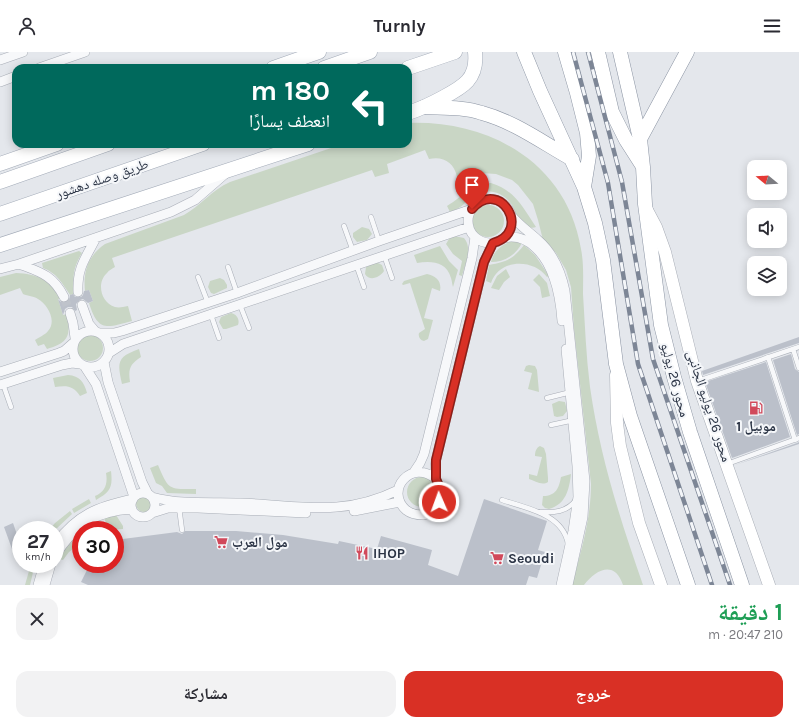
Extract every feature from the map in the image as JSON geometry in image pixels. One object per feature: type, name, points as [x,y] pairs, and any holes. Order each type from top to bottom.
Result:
[{"type":"main road","points":[[285,64],[319,52]]},
{"type":"main road","points":[[336,64],[370,52]]},
{"type":"main road","points":[[412,67],[455,52]]},
{"type":"main road","points":[[412,112],[463,87],[475,65],[475,52]]},
{"type":"main road","points":[[524,52],[540,91],[584,187],[595,223],[603,260],[616,364],[617,423],[620,446],[639,523],[661,585]]},
{"type":"main road","points":[[565,52],[587,133],[589,156],[584,187]]},
{"type":"main road","points":[[598,52],[612,112],[626,140],[643,167]]},
{"type":"main road","name":"محور 26 يوليو","points":[[620,52],[640,139],[643,167],[644,204],[661,325],[690,432],[742,585]]},
{"type":"main road","points":[[640,139],[687,52]]},
{"type":"main road","points":[[424,107],[456,108],[482,112],[524,131],[572,160]]},
{"type":"main road","points":[[0,164],[46,148]]},
{"type":"main road","points":[[0,182],[97,148]]},
{"type":"main road","name":"طريق وصله دهشور","points":[[0,214],[191,148]]},
{"type":"main road","points":[[0,245],[296,148]]},
{"type":"main road","name":"محور 26 يوليو الجانبى","points":[[644,204],[656,228],[665,252],[697,381],[769,585]]},
{"type":"main road","points":[[616,364],[630,416],[688,585]]},
{"type":"street","points":[[0,60],[22,52]]},
{"type":"street","points":[[51,64],[86,52]]},
{"type":"street","points":[[0,82],[12,78]]},
{"type":"street","points":[[0,269],[19,264],[171,212],[184,206],[208,189],[228,170]]},
{"type":"street","points":[[568,585],[581,530],[585,499],[584,464],[576,420],[563,279],[547,249],[523,228],[504,204],[493,199],[481,201],[469,214],[469,227],[475,237],[486,242],[493,243],[504,238],[516,236],[527,240],[541,254],[551,270],[559,293],[573,392]]},
{"type":"street","points":[[0,372],[64,351],[84,332],[108,334],[122,331],[238,293],[379,241],[472,209]]},
{"type":"street","points":[[504,238],[511,227],[511,214]]},
{"type":"street","points":[[2,385],[72,363],[92,368],[98,366],[123,344],[469,227]]},
{"type":"street","points":[[414,472],[426,472],[440,484],[441,496],[436,508],[426,514],[413,514],[403,508],[400,502],[398,490],[403,479],[414,472],[424,454],[472,258],[475,237]]},
{"type":"street","points":[[78,292],[77,278],[79,271],[96,238]]},
{"type":"street","points":[[436,479],[436,460],[481,276],[486,257],[493,243]]},
{"type":"street","points":[[19,264],[42,273],[53,280],[64,297]]},
{"type":"street","points":[[82,305],[89,324],[108,342],[106,358],[108,382],[142,482],[155,505],[152,513]]},
{"type":"street","points":[[70,313],[74,323],[73,355],[96,384],[133,498],[131,506],[132,510],[141,517],[145,517],[163,509],[179,505],[242,503],[331,508],[367,502],[398,490]]},
{"type":"street","points":[[561,585],[574,525],[578,497],[576,420]]},
{"type":"street","points":[[64,533],[72,524],[88,513],[103,506],[133,498],[140,493],[179,505],[198,508],[334,514],[400,502]]},
{"type":"street","points":[[64,544],[81,526],[93,518],[116,510],[132,510]]},
{"type":"street","points":[[38,585],[41,573]]},
{"type":"street","points":[[45,585],[48,573]]},
{"type":"lane","points":[[371,217],[379,241]]},
{"type":"lane","points":[[344,226],[353,251]]},
{"type":"lane","points":[[384,255],[392,278]]},
{"type":"lane","points":[[356,264],[364,287]]},
{"type":"lane","points":[[228,267],[238,293]]},
{"type":"lane","points":[[198,277],[208,303]]},
{"type":"lane","points":[[240,305],[249,328]]},
{"type":"lane","points":[[211,315],[219,338]]},
{"type":"lane","points":[[697,381],[799,347]]},
{"type":"lane","points":[[793,349],[799,368]]},
{"type":"lane","points":[[727,464],[797,439],[768,357]]},
{"type":"lane","points":[[2,385],[11,407]]},
{"type":"lane","points":[[547,398],[573,392]]},
{"type":"lane","points":[[551,425],[576,420]]},
{"type":"lane","points":[[538,512],[551,513],[562,510],[568,507],[578,497]]},
{"type":"lane","points":[[502,500],[538,512],[551,519],[561,527],[568,541],[569,548]]},
{"type":"lane","points":[[179,505],[182,530]]},
{"type":"green space","points":[[412,123],[438,124],[468,129],[495,139],[520,153],[542,171],[560,193],[573,219],[581,249],[583,260],[583,294],[587,352],[594,413],[612,488],[626,536],[643,585],[623,585],[620,577],[615,572],[605,570],[594,575],[584,585],[572,585],[587,522],[591,497],[591,484],[574,329],[571,287],[566,270],[556,253],[543,240],[533,204],[518,185],[512,180],[496,174],[481,173],[462,178],[457,177],[451,164],[439,158],[429,159],[425,150],[387,164],[389,173],[375,177],[372,170],[112,258],[115,267],[109,271],[102,282],[101,287],[103,297],[110,305],[115,307],[128,306],[132,321],[109,326],[104,326],[100,323],[92,312],[89,303],[93,301],[89,290],[85,291],[86,271],[94,254],[105,244],[184,215],[217,189],[230,182],[331,148],[412,148]]},
{"type":"green space","points":[[491,183],[506,190],[518,200],[536,227],[527,227],[517,219],[513,207],[506,198],[498,193],[489,191],[474,194],[462,206],[450,212],[447,206],[472,188]]},
{"type":"green space","points":[[485,205],[491,205],[500,209],[504,221],[500,233],[491,237],[485,237],[476,233],[472,224],[472,218],[476,209]]},
{"type":"green space","points":[[362,227],[369,229],[372,234],[367,240],[357,242],[353,237],[353,233]]},
{"type":"green space","points":[[454,236],[464,238],[468,246],[468,256],[462,276],[459,275],[462,261],[453,254],[446,244],[449,239]]},
{"type":"green space","points":[[511,241],[522,243],[509,257],[500,261],[491,262],[498,249]]},
{"type":"green space","points":[[524,245],[535,255],[549,276],[547,277],[541,271],[525,264],[517,264],[501,269],[495,275],[491,283],[486,281],[489,265],[501,263],[509,259]]},
{"type":"green space","points":[[440,246],[449,261],[458,270],[453,287],[449,272],[446,268],[433,262],[417,263],[414,255]]},
{"type":"green space","points":[[79,251],[82,253],[74,272],[74,288],[76,293],[70,295],[56,276],[43,268],[42,263]]},
{"type":"green space","points":[[376,262],[382,265],[384,271],[378,277],[370,278],[365,274],[366,267]]},
{"type":"green space","points":[[506,269],[510,277],[504,282],[499,290],[491,288],[497,276]]},
{"type":"green space","points":[[16,273],[37,276],[47,282],[56,292],[60,299],[58,299],[63,315],[67,314],[69,327],[67,337],[60,344],[47,349],[44,344],[38,346],[35,340],[47,332],[52,323],[48,309],[42,302],[35,297],[23,294],[20,288],[0,295],[0,277]]},
{"type":"green space","points":[[427,274],[438,280],[440,284],[440,291],[432,288],[424,318],[433,320],[428,339],[424,341],[419,337],[419,333],[425,329],[410,283],[402,284],[404,281]]},
{"type":"green space","points":[[539,274],[547,283],[550,296],[542,298],[540,287],[533,280]]},
{"type":"green space","points":[[220,278],[224,280],[227,288],[214,294],[211,293],[208,287],[210,281]]},
{"type":"green space","points":[[231,313],[238,318],[238,325],[223,329],[219,322],[221,317]]},
{"type":"green space","points":[[90,335],[99,339],[103,348],[99,357],[90,361],[81,357],[77,348],[81,339]]},
{"type":"green space","points":[[139,349],[141,357],[134,362],[131,367],[129,374],[130,382],[122,384],[119,370],[120,361],[126,355]]},
{"type":"green space","points":[[526,366],[535,366],[537,370],[539,392],[528,389],[532,373],[524,371]]},
{"type":"green space","points":[[68,375],[81,380],[87,393],[80,396],[73,388],[63,386],[55,387],[53,378]]},
{"type":"green space","points":[[559,401],[565,402],[567,411],[563,416],[557,417],[554,416],[552,404]]},
{"type":"green space","points":[[540,446],[544,448],[546,454],[548,482],[543,484],[529,479],[529,474],[537,476],[542,457],[535,455]]},
{"type":"green space","points":[[158,465],[165,480],[171,487],[180,489],[196,489],[196,494],[167,493],[162,486],[156,483],[150,468]]},
{"type":"green space","points":[[111,471],[110,489],[96,500],[95,496],[105,487],[107,481],[106,473]]},
{"type":"green space","points":[[571,474],[568,491],[563,500],[555,507],[549,509],[545,508],[542,505],[543,496],[554,493],[558,488],[561,477]]},
{"type":"green space","points":[[422,477],[433,481],[437,492],[433,503],[422,507],[411,503],[407,492],[411,481]]},
{"type":"green space","points":[[144,496],[151,501],[152,504],[147,511],[144,512],[137,507],[136,504],[141,497]]},
{"type":"green space","points":[[89,499],[91,503],[74,513],[72,509]]},
{"type":"green space","points":[[70,511],[72,514],[64,522],[58,521]]},
{"type":"green space","points":[[116,515],[120,521],[105,521],[104,518]]},
{"type":"green space","points":[[72,542],[72,550],[64,559],[65,549]]},
{"type":"green space","points":[[28,573],[33,573],[30,585],[25,585]]},
{"type":"building","points":[[89,290],[93,301],[88,303],[83,299],[80,300],[76,304],[77,310],[75,311],[72,307],[68,307],[65,309],[63,315],[58,299],[61,302],[67,302],[70,295],[73,294],[75,297],[81,297],[84,291]]},
{"type":"building","points":[[799,337],[799,343],[703,375],[702,371]]},
{"type":"building","points":[[791,354],[795,369],[799,372],[799,434],[797,435],[773,360]]},
{"type":"building","points":[[766,362],[790,437],[732,458],[705,382]]},
{"type":"building","points":[[799,442],[799,444],[735,465],[797,443]]},
{"type":"building","name":"مول العرب","points":[[484,499],[547,521],[538,550],[545,552],[537,578],[529,576],[526,585],[88,585],[81,582],[86,573],[124,573],[124,539],[177,532],[182,534],[185,531],[236,531],[283,535],[338,544],[339,541],[377,549],[381,536],[432,550],[428,565],[458,576]]},
{"type":"building","points":[[12,523],[12,549],[4,527]]},
{"type":"tunnel","points":[[64,297],[70,313]]},
{"type":"railway","points":[[573,52],[608,183],[638,364],[712,585]]},
{"type":"railway","points":[[588,52],[622,182],[653,359],[730,585]]},
{"type":"place","name":"موبيل 1","points":[[756,408]]},
{"type":"place","name":"مول العرب","points":[[221,542]]},
{"type":"place","name":"IHOP","points":[[362,553]]},
{"type":"place","name":"Seoudi","points":[[497,558]]},
{"type":"route","points":[[439,502],[441,490],[440,484],[436,479],[435,465],[484,262],[493,243],[504,238],[508,233],[512,221],[511,214],[504,204],[493,199],[481,201],[472,209]]}]
